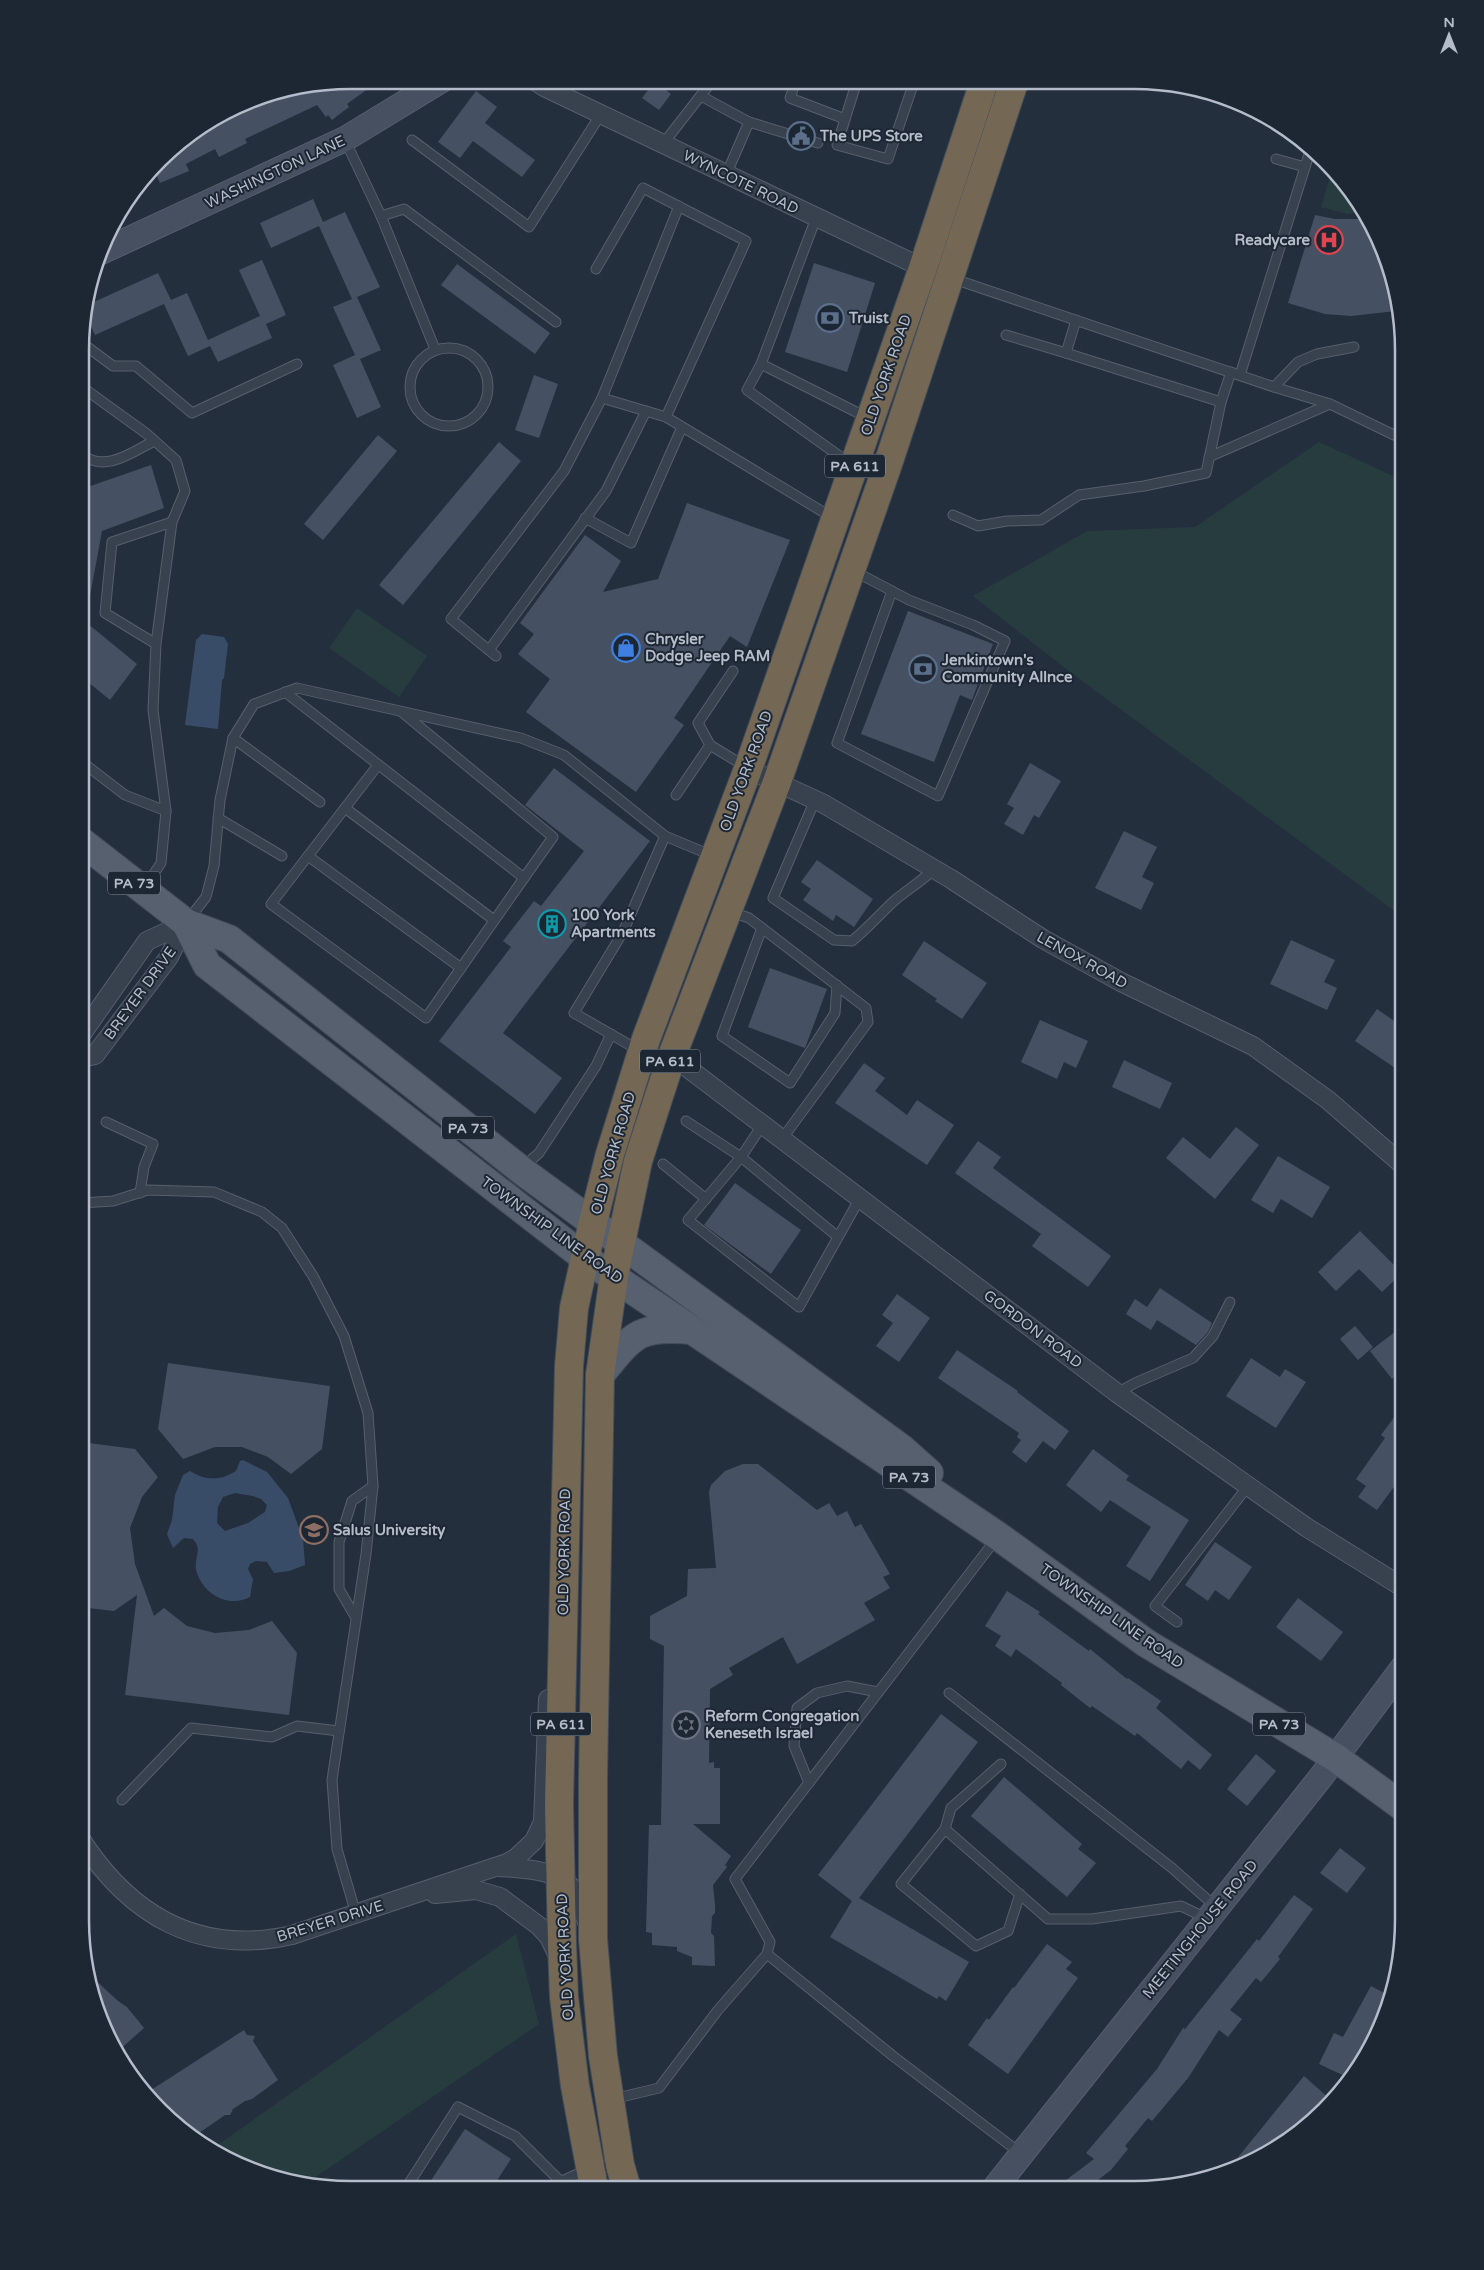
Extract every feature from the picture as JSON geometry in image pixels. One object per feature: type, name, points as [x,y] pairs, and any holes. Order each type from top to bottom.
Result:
[{"type":"highway","name":"OLD YORK ROAD","points":[[592,2178],[575,2086],[564,1997],[559,1804],[569,1366],[574,1308],[610,1154],[642,1052],[748,768],[923,268],[982,89]]},
{"type":"highway","name":"OLD YORK ROAD","points":[[623,2177],[603,2056],[593,1939],[593,1778],[600,1375],[614,1276],[638,1161],[672,1056],[777,782],[864,534],[1012,89]]},
{"type":"highway","points":[[835,520],[864,534]]},
{"type":"main road","name":"TOWNSHIP LINE ROAD","points":[[89,848],[186,923],[229,939],[521,1169],[900,1448],[998,1536]]},
{"type":"main road","name":"TOWNSHIP LINE ROAD","points":[[186,923],[207,965],[585,1258],[998,1536],[1146,1643],[1336,1758],[1395,1801]]},
{"type":"main road","points":[[600,1375],[631,1338],[640,1333],[666,1327],[692,1330]]},
{"type":"street","name":"WASHINGTON LANE","points":[[110,248],[345,140],[427,89]]},
{"type":"street","name":"WYNCOTE ROAD","points":[[548,89],[816,218],[923,268],[950,277]]},
{"type":"street","name":"LENOX ROAD","points":[[748,768],[815,800],[934,870],[1043,939],[1104,973],[1254,1046],[1328,1100],[1395,1158]]},
{"type":"street","name":"BREYER DRIVE","points":[[89,1024],[147,941],[186,923]]},
{"type":"street","name":"BREYER DRIVE","points":[[89,1056],[95,1055],[169,957],[186,923]]},
{"type":"street","name":"GORDON ROAD","points":[[672,1056],[1117,1393],[1306,1527],[1395,1582]]},
{"type":"street","name":"BREYER DRIVE","points":[[89,1850],[120,1890],[147,1912],[163,1922],[203,1935],[242,1941],[277,1939],[356,1914],[516,1858],[534,1841],[543,1822],[549,1662],[553,1632],[564,1588]]},
{"type":"street","name":"MEETINGHOUSE ROAD","points":[[1000,2181],[1336,1758],[1395,1678]]},
{"type":"street","name":"BREYER DRIVE","points":[[496,1866],[536,1870],[568,1884],[578,1898],[593,1939]]},
{"type":"street","name":"BREYER DRIVE","points":[[407,1896],[476,1890],[500,1897],[529,1917],[549,1937],[563,1968]]},
{"type":"lane","points":[[663,144],[706,89]]},
{"type":"lane","points":[[793,89],[790,98],[844,119]]},
{"type":"lane","points":[[855,89],[837,145],[888,159],[912,89]]},
{"type":"lane","points":[[701,96],[749,122],[818,143]]},
{"type":"lane","points":[[412,140],[529,227],[601,114]]},
{"type":"lane","points":[[726,175],[749,122]]},
{"type":"lane","points":[[345,140],[381,216],[435,349]]},
{"type":"lane","points":[[954,515],[978,526],[1041,520],[1079,495],[1144,486],[1206,473],[1221,402],[1235,374],[1308,156]]},
{"type":"lane","points":[[1276,159],[1305,167]]},
{"type":"lane","points":[[596,269],[643,188],[746,241],[666,417]]},
{"type":"lane","points":[[496,656],[451,619],[564,471],[602,398],[679,206]]},
{"type":"lane","points":[[381,216],[404,209],[556,322]]},
{"type":"lane","points":[[816,218],[761,364],[748,390],[854,467]]},
{"type":"lane","points":[[950,277],[1235,374],[1330,404],[1394,435]]},
{"type":"lane","points":[[1066,353],[1076,320]]},
{"type":"lane","points":[[1006,335],[1221,402]]},
{"type":"lane","points":[[1274,387],[1298,362],[1317,354],[1354,347]]},
{"type":"lane","points":[[89,348],[113,366],[136,366],[192,413],[298,364]]},
{"type":"lane","points":[[453,348],[464,351],[474,356],[486,374],[488,396],[483,408],[475,417],[464,424],[440,426],[419,413],[413,404],[409,384],[411,375],[422,358],[435,349],[453,348]]},
{"type":"lane","points":[[761,364],[871,419]]},
{"type":"lane","points":[[89,393],[154,441],[176,460],[186,491],[172,522],[156,644],[153,710],[166,811],[161,862],[143,890]]},
{"type":"lane","points":[[602,398],[666,417],[835,520]]},
{"type":"lane","points":[[1209,458],[1330,404]]},
{"type":"lane","points":[[489,650],[606,491],[646,411]]},
{"type":"lane","points":[[585,518],[631,543],[682,427]]},
{"type":"lane","points":[[89,459],[96,462],[116,461],[154,441]]},
{"type":"lane","points":[[156,644],[105,613],[112,542],[172,522]]},
{"type":"lane","points":[[851,570],[892,591],[1005,641],[938,796],[837,743],[892,591]]},
{"type":"lane","points":[[733,671],[698,723],[710,745],[748,768]]},
{"type":"lane","points":[[186,923],[206,897],[214,866],[220,800],[233,738],[254,704],[297,688],[522,738],[564,755],[665,836],[715,857]]},
{"type":"lane","points":[[285,692],[524,878]]},
{"type":"lane","points":[[378,765],[271,904],[426,1018],[553,838],[401,711]]},
{"type":"lane","points":[[233,738],[320,802]]},
{"type":"lane","points":[[676,795],[710,745]]},
{"type":"lane","points":[[89,767],[126,795],[166,811]]},
{"type":"lane","points":[[815,800],[773,898],[834,940],[852,941],[870,926],[895,900],[916,886],[934,870]]},
{"type":"lane","points":[[345,808],[494,920]]},
{"type":"lane","points":[[218,818],[282,856]]},
{"type":"lane","points":[[642,1052],[574,1013],[623,932],[665,836]]},
{"type":"lane","points":[[308,856],[461,968]]},
{"type":"lane","points":[[728,911],[749,918],[866,1008],[868,1022],[782,1139]]},
{"type":"lane","points":[[762,928],[722,1036],[790,1083],[835,1013],[837,985]]},
{"type":"lane","points":[[521,1169],[539,1152],[596,1066],[611,1034]]},
{"type":"lane","points":[[686,1120],[741,1157],[838,1237]]},
{"type":"lane","points":[[106,1122],[153,1144],[144,1167],[140,1193]]},
{"type":"lane","points":[[763,1124],[741,1157],[688,1220],[799,1307],[860,1198]]},
{"type":"lane","points":[[663,1164],[706,1199]]},
{"type":"lane","points":[[89,1202],[113,1201],[148,1190],[214,1192],[262,1212],[282,1228],[314,1276],[344,1336],[368,1413],[373,1486],[366,1554],[332,1780],[336,1849],[356,1914]]},
{"type":"lane","points":[[1117,1393],[1135,1383],[1193,1358],[1213,1336],[1230,1302]]},
{"type":"lane","points":[[356,1618],[339,1589],[339,1542],[352,1501],[373,1486]]},
{"type":"lane","points":[[1177,1622],[1155,1606],[1248,1486]]},
{"type":"lane","points":[[610,2100],[659,2088],[718,2010],[767,1954],[770,1942],[735,1879],[998,1536]]},
{"type":"lane","points":[[808,1783],[794,1746],[797,1708],[817,1693],[847,1686],[878,1692]]},
{"type":"lane","points":[[949,1693],[1172,1868],[1212,1914]]},
{"type":"lane","points":[[122,1800],[191,1728],[272,1737],[297,1726],[338,1731]]},
{"type":"lane","points":[[1001,1764],[951,1808],[945,1829],[901,1884],[976,1946],[1008,1931],[1020,1894]]},
{"type":"lane","points":[[945,1829],[1048,1919],[1092,1919],[1181,1906],[1212,1914]]},
{"type":"lane","points":[[767,1954],[893,2056],[1021,2154]]},
{"type":"lane","points":[[410,2181],[458,2107],[515,2136],[560,2181]]},
{"type":"lane","points":[[569,2181],[623,2177]]},
{"type":"green space","points":[[1330,178],[1356,213],[1347,214],[1321,207]]},
{"type":"green space","points":[[1319,442],[1395,477],[1395,911],[1070,672],[973,596],[1087,531],[1195,527]]},
{"type":"green space","points":[[357,608],[427,656],[399,697],[329,648]]},
{"type":"green space","points":[[516,1934],[539,2024],[313,2179],[266,2167],[218,2145]]},
{"type":"water","points":[[202,634],[224,637],[228,644],[224,678],[222,680],[218,729],[185,725],[196,640]]},
{"type":"water","points":[[243,1460],[267,1472],[288,1498],[303,1539],[305,1565],[289,1571],[274,1573],[267,1562],[256,1561],[250,1564],[248,1569],[253,1579],[250,1597],[233,1601],[217,1597],[203,1585],[196,1569],[198,1550],[193,1539],[184,1538],[173,1548],[167,1534],[172,1520],[175,1495],[183,1475],[190,1471],[207,1478],[224,1477],[236,1471],[240,1461]],"holes":[[[235,1493],[261,1499],[267,1505],[265,1512],[248,1523],[225,1531],[217,1523],[218,1507],[223,1497]]]},
{"type":"building","points":[[368,89],[347,104],[349,107],[332,120],[328,115],[326,117],[317,105],[245,139],[247,143],[219,157],[215,149],[186,164],[189,171],[160,183],[156,175],[165,165],[205,133],[234,116],[282,98],[316,91]]},
{"type":"building","points":[[649,89],[665,89],[671,94],[659,110],[642,98]]},
{"type":"building","points":[[476,91],[497,107],[485,123],[535,160],[522,177],[473,141],[460,158],[438,142]]},
{"type":"building","points":[[313,199],[323,222],[345,212],[380,287],[357,297],[381,350],[360,359],[381,407],[357,418],[333,365],[355,355],[333,307],[352,299],[319,226],[271,248],[260,223]]},
{"type":"building","points":[[1315,215],[1335,219],[1360,219],[1381,266],[1392,311],[1351,316],[1325,314],[1288,303]]},
{"type":"building","points":[[262,260],[286,315],[266,324],[272,338],[218,362],[210,346],[188,356],[164,304],[95,335],[90,324],[93,302],[158,273],[171,300],[187,293],[208,340],[260,316],[239,270]]},
{"type":"building","name":"Truist","points":[[814,263],[875,283],[847,372],[785,352]]},
{"type":"building","points":[[457,264],[550,333],[535,354],[441,285]]},
{"type":"building","points":[[534,375],[558,384],[539,438],[515,430]]},
{"type":"building","points":[[378,435],[397,451],[323,540],[304,524]]},
{"type":"building","points":[[499,442],[521,461],[403,605],[379,585]]},
{"type":"building","points":[[151,465],[164,508],[102,531],[90,596],[89,596],[89,487]]},
{"type":"building","name":"Chrysler Dodge Jeep RAM","points":[[687,503],[790,540],[747,647],[730,636],[674,718],[684,725],[636,792],[526,712],[550,679],[518,654],[534,634],[520,623],[585,535],[621,561],[603,592],[658,579]]},
{"type":"building","points":[[908,611],[993,644],[972,700],[960,695],[934,762],[861,734]]},
{"type":"building","points":[[89,625],[137,664],[110,700],[89,683]]},
{"type":"building","points":[[1030,763],[1061,781],[1039,818],[1034,815],[1023,835],[1004,824],[1014,808],[1007,804]]},
{"type":"building","name":"100 York Apartments","points":[[554,768],[650,841],[503,1033],[562,1078],[535,1114],[439,1041],[511,947],[503,941],[534,901],[541,906],[584,851],[525,805]]},
{"type":"building","points":[[1124,831],[1157,847],[1142,877],[1154,883],[1141,910],[1095,888]]},
{"type":"building","points":[[817,860],[873,899],[854,927],[836,915],[833,921],[803,900],[811,889],[801,882]]},
{"type":"building","points":[[1291,940],[1335,960],[1324,982],[1337,988],[1327,1010],[1270,984]]},
{"type":"building","points":[[924,941],[987,983],[962,1019],[902,975]]},
{"type":"building","points":[[770,968],[827,989],[805,1048],[748,1027]]},
{"type":"building","points":[[1377,1009],[1395,1022],[1395,1068],[1355,1041]]},
{"type":"building","points":[[1040,1020],[1088,1041],[1076,1068],[1064,1062],[1057,1079],[1021,1062]]},
{"type":"building","points":[[1124,1060],[1172,1083],[1160,1109],[1112,1087]]},
{"type":"building","points":[[864,1063],[885,1078],[875,1091],[907,1115],[917,1100],[954,1125],[927,1165],[835,1103]]},
{"type":"building","points":[[1236,1127],[1259,1145],[1215,1199],[1166,1158],[1183,1137],[1210,1159]]},
{"type":"building","points":[[978,1141],[1001,1157],[993,1168],[1111,1256],[1088,1287],[1032,1246],[1041,1234],[955,1173]]},
{"type":"building","points":[[1278,1156],[1330,1187],[1312,1218],[1281,1199],[1273,1213],[1251,1200]]},
{"type":"building","points":[[735,1183],[801,1230],[771,1274],[704,1225]]},
{"type":"building","points":[[1360,1231],[1395,1266],[1395,1280],[1382,1292],[1359,1269],[1336,1291],[1318,1272]]},
{"type":"building","points":[[1160,1288],[1212,1323],[1208,1332],[1196,1345],[1157,1320],[1151,1330],[1126,1314],[1135,1299],[1147,1307]]},
{"type":"building","points":[[897,1294],[930,1318],[899,1362],[876,1346],[893,1323],[882,1315]]},
{"type":"building","points":[[1355,1326],[1373,1347],[1358,1360],[1340,1339]]},
{"type":"building","points":[[1395,1332],[1395,1377],[1392,1379],[1370,1351]]},
{"type":"building","points":[[957,1350],[1018,1391],[1069,1431],[1055,1450],[1043,1441],[1026,1463],[1012,1452],[1021,1440],[1017,1437],[1019,1433],[938,1378]]},
{"type":"building","points":[[1251,1358],[1280,1377],[1285,1369],[1306,1382],[1276,1428],[1226,1396]]},
{"type":"building","points":[[168,1363],[330,1386],[322,1449],[291,1474],[268,1457],[242,1447],[215,1447],[183,1459],[158,1429]]},
{"type":"building","points":[[1395,1416],[1395,1485],[1377,1510],[1358,1497],[1366,1486],[1356,1479],[1385,1438],[1381,1435]]},
{"type":"building","points":[[89,1443],[135,1449],[158,1477],[142,1497],[130,1528],[135,1564],[154,1616],[164,1608],[187,1626],[215,1633],[249,1630],[272,1621],[297,1653],[289,1715],[125,1695],[137,1595],[114,1611],[89,1608]]},
{"type":"building","points":[[1093,1449],[1129,1476],[1126,1480],[1189,1520],[1150,1581],[1126,1566],[1151,1527],[1110,1500],[1101,1512],[1066,1485]]},
{"type":"building","name":"Reform Congregation Keneseth Israel","points":[[743,1464],[758,1464],[817,1510],[829,1503],[837,1516],[847,1511],[855,1527],[861,1524],[890,1574],[883,1577],[890,1588],[864,1603],[875,1620],[797,1664],[783,1637],[729,1668],[733,1675],[710,1689],[709,1763],[714,1762],[714,1768],[720,1768],[720,1824],[693,1824],[731,1856],[725,1865],[727,1867],[713,1885],[715,1913],[712,1916],[711,1933],[714,1936],[715,1966],[692,1965],[692,1957],[677,1951],[677,1947],[652,1945],[652,1933],[646,1932],[649,1825],[661,1825],[664,1646],[650,1639],[650,1616],[687,1596],[688,1569],[716,1568],[709,1492],[711,1485],[725,1471]]},
{"type":"building","points":[[1215,1542],[1252,1567],[1229,1600],[1215,1590],[1208,1601],[1185,1585]]},
{"type":"building","points":[[1007,1591],[1040,1612],[1038,1614],[1089,1651],[1090,1649],[1127,1679],[1161,1701],[1156,1708],[1212,1755],[1200,1770],[1188,1760],[1181,1769],[1137,1733],[1135,1736],[1092,1706],[1090,1708],[1061,1685],[1062,1683],[1016,1649],[1011,1657],[995,1646],[1001,1636],[985,1626]]},
{"type":"building","points":[[1298,1598],[1343,1632],[1321,1661],[1276,1627]]},
{"type":"building","points":[[941,1714],[978,1742],[859,1898],[969,1962],[946,2001],[939,1996],[937,1999],[830,1937],[852,1901],[818,1875]]},
{"type":"building","points":[[1256,1754],[1276,1771],[1247,1806],[1227,1789]]},
{"type":"building","points":[[1004,1777],[1082,1844],[1078,1849],[1096,1863],[1067,1897],[971,1816]]},
{"type":"building","points":[[1340,1848],[1366,1868],[1347,1893],[1320,1873]]},
{"type":"building","points":[[1294,1895],[1313,1909],[1278,1957],[1280,1959],[1261,1982],[1256,1978],[1230,2010],[1242,2019],[1228,2037],[1219,2030],[1188,2078],[1152,2121],[1148,2118],[1125,2146],[1128,2149],[1111,2170],[1097,2181],[1065,2181],[1094,2159],[1086,2153],[1157,2069],[1183,2028],[1185,2029],[1257,1939],[1259,1941]]},
{"type":"building","points":[[1047,1944],[1072,1962],[1066,1969],[1078,1978],[1008,2074],[968,2045],[987,2018],[989,2020]]},
{"type":"building","points":[[96,1981],[127,2007],[144,2028],[122,2047],[109,2020]]},
{"type":"building","points":[[1371,1986],[1384,1993],[1368,2036],[1344,2075],[1319,2064],[1334,2033],[1343,2037]]},
{"type":"building","points":[[244,2030],[247,2035],[255,2036],[253,2041],[278,2080],[252,2099],[233,2109],[230,2115],[225,2115],[199,2133],[165,2105],[152,2090]]},
{"type":"building","points":[[1304,2076],[1327,2096],[1319,2105],[1279,2137],[1235,2160]]},
{"type":"building","points":[[465,2129],[511,2159],[497,2181],[431,2181]]},
{"type":"place","name":"The UPS Store","points":[[801,136]]},
{"type":"place","name":"Readycare","points":[[1329,240]]},
{"type":"place","name":"Truist","points":[[830,318]]},
{"type":"place","name":"Chrysler Dodge Jeep RAM","points":[[626,648]]},
{"type":"place","name":"Jenkintown's Community Allnce","points":[[923,669]]},
{"type":"place","name":"100 York Apartments","points":[[552,924]]},
{"type":"place","name":"Salus University","points":[[314,1530]]},
{"type":"place","name":"Reform Congregation Keneseth Israel","points":[[686,1725]]}]
